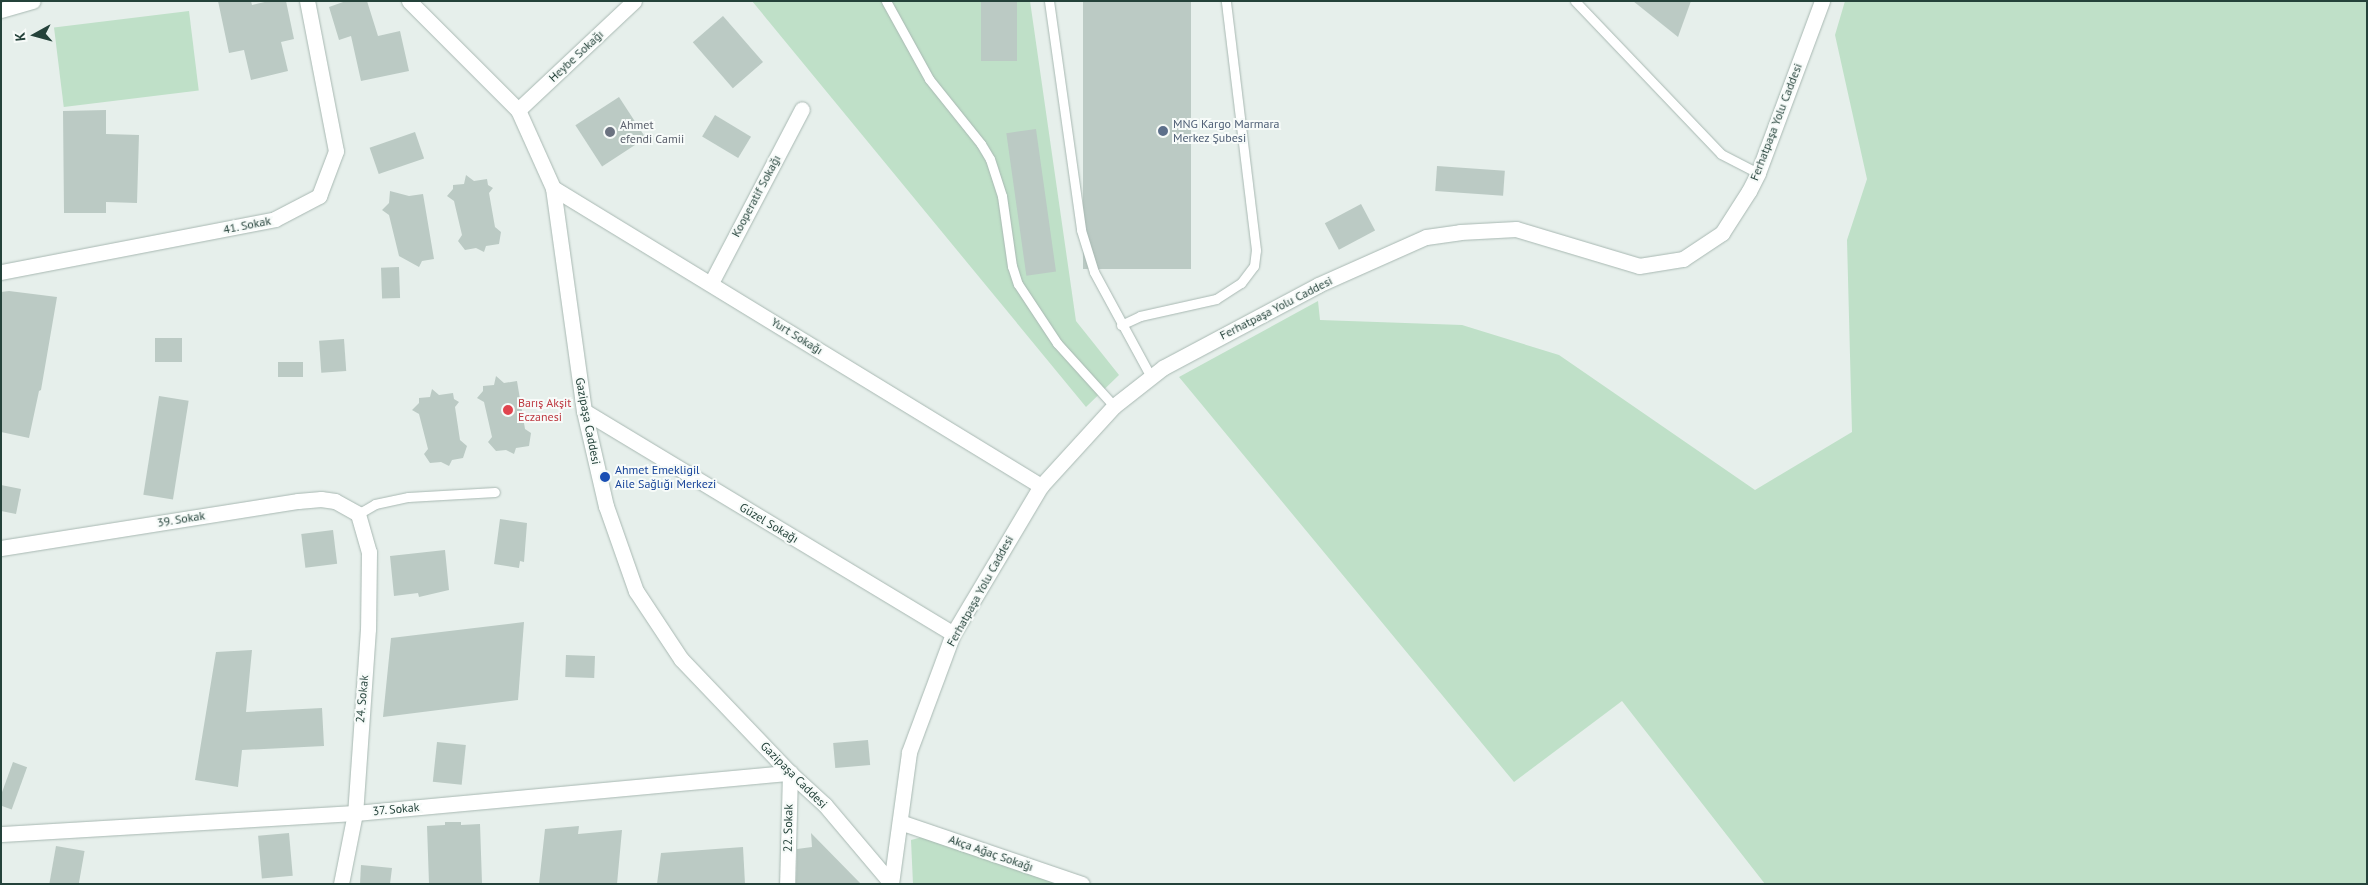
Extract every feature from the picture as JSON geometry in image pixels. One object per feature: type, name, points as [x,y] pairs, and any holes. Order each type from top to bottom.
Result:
[{"type":"street","points":[[1,10],[33,1]]},
{"type":"street","name":"41. Sokak","points":[[1,272],[276,220],[320,196],[336,151],[307,1]]},
{"type":"street","name":"Gazipaşa Caddesi","points":[[409,1],[518,110],[553,188],[584,411],[606,506],[636,591],[681,659],[790,773],[825,805],[891,884]]},
{"type":"street","name":"Heybe Sokağı","points":[[518,110],[634,1]]},
{"type":"street","name":"Ferhatpaşa Yolu Caddesi","points":[[891,884],[909,752],[953,634],[1041,486],[1114,406],[1164,367],[1318,285],[1426,237],[1460,232],[1516,229],[1638,266],[1683,259],[1722,233],[1758,173],[1822,1]]},
{"type":"street","name":"Kooperatif Sokağı","points":[[711,283],[802,109]]},
{"type":"street","name":"Yurt Sokağı","points":[[553,188],[1041,486]]},
{"type":"street","name":"Güzel Sokağı","points":[[584,411],[953,634]]},
{"type":"street","name":"39. Sokak","points":[[1,548],[298,501],[321,499],[335,501],[358,514]]},
{"type":"street","name":"24. Sokak","points":[[341,884],[355,813],[368,629],[369,552],[358,514]]},
{"type":"street","name":"37. Sokak","points":[[1,834],[355,813],[790,773]]},
{"type":"street","name":"22. Sokak","points":[[787,884],[790,773]]},
{"type":"street","name":"Akça Ağaç Sokağı","points":[[900,822],[1082,884]]},
{"type":"lane","points":[[886,1],[929,79],[981,144],[990,159],[1002,196],[1012,266],[1018,284],[1057,343],[1114,406]]},
{"type":"lane","points":[[1049,1],[1080,230],[1094,272],[1151,377]]},
{"type":"lane","points":[[1121,324],[1140,316],[1216,299],[1241,283],[1254,266],[1256,250],[1226,1]]},
{"type":"lane","points":[[1575,1],[1721,154],[1758,173]]},
{"type":"lane","points":[[358,514],[375,504],[408,497],[495,492]]},
{"type":"green space","points":[[752,1],[1030,1],[1076,321],[1119,375],[1086,407]]},
{"type":"green space","points":[[1845,1],[2367,1],[2367,884],[1765,884],[1622,701],[1514,782],[1179,377],[1318,301],[1320,320],[1462,325],[1559,355],[1755,490],[1852,432],[1847,240],[1867,179],[1835,35]]},
{"type":"green space","points":[[189,11],[199,90],[64,107],[54,28]]},
{"type":"green space","points":[[926,836],[1057,884],[913,884],[911,840]]},
{"type":"building","points":[[218,1],[251,1],[252,5],[269,1],[286,1],[294,39],[281,42],[288,71],[251,80],[244,50],[229,53]]},
{"type":"building","points":[[346,1],[367,1],[378,36],[400,31],[409,71],[361,81],[351,36],[339,40],[329,7]]},
{"type":"building","points":[[981,1],[1017,1],[1017,61],[981,61]]},
{"type":"building","points":[[1083,1],[1191,1],[1191,269],[1083,269]]},
{"type":"building","points":[[1633,1],[1691,1],[1678,37]]},
{"type":"building","points":[[723,16],[763,62],[733,88],[693,42]]},
{"type":"building","name":"Ahmet efendi Camii","points":[[619,97],[646,138],[602,166],[575,125]]},
{"type":"building","points":[[106,110],[106,134],[139,135],[137,203],[106,202],[106,213],[64,213],[63,111]]},
{"type":"building","points":[[715,115],[751,137],[738,158],[702,136]]},
{"type":"building","points":[[1036,129],[1056,272],[1026,276],[1006,133]]},
{"type":"building","points":[[415,132],[424,158],[379,174],[370,148]]},
{"type":"building","points":[[1437,166],[1505,171],[1503,196],[1435,191]]},
{"type":"building","points":[[466,175],[474,181],[487,179],[488,185],[493,188],[489,193],[495,227],[501,232],[499,244],[486,246],[484,252],[476,248],[465,250],[458,241],[462,235],[454,201],[447,196],[453,189],[453,185],[464,184]]},
{"type":"building","points":[[390,191],[409,196],[423,194],[434,259],[422,261],[419,267],[399,256],[389,215],[382,210],[389,203]]},
{"type":"building","points":[[1361,204],[1375,230],[1339,250],[1325,223]]},
{"type":"building","points":[[399,267],[400,298],[382,299],[381,268]]},
{"type":"building","points":[[9,291],[57,297],[41,390],[39,391],[29,438],[1,432],[1,292]]},
{"type":"building","points":[[155,338],[182,338],[182,362],[155,362]]},
{"type":"building","points":[[344,339],[346,371],[321,373],[319,341]]},
{"type":"building","points":[[278,362],[303,362],[303,377],[278,377]]},
{"type":"building","points":[[496,376],[504,383],[517,381],[525,429],[531,433],[529,446],[516,448],[514,454],[506,450],[496,451],[488,442],[492,437],[484,402],[477,398],[483,391],[483,386],[494,385]]},
{"type":"building","points":[[432,389],[439,395],[453,393],[454,399],[459,402],[455,407],[460,440],[467,446],[463,458],[452,460],[449,466],[441,462],[430,463],[424,454],[428,449],[419,414],[412,410],[419,403],[419,398],[430,397]]},
{"type":"building","points":[[159,396],[189,401],[173,499],[143,495]]},
{"type":"building","points":[[1,485],[21,489],[16,514],[1,511]]},
{"type":"building","points":[[500,519],[527,523],[524,562],[520,561],[519,568],[494,564]]},
{"type":"building","points":[[333,530],[337,564],[305,568],[301,534]]},
{"type":"building","points":[[445,550],[449,590],[419,597],[418,593],[394,596],[390,556]]},
{"type":"building","points":[[524,622],[518,700],[383,717],[391,638]]},
{"type":"building","points":[[252,650],[246,712],[322,708],[324,746],[242,750],[238,787],[195,780],[216,652]]},
{"type":"building","points":[[566,655],[595,656],[594,678],[565,677]]},
{"type":"building","points":[[868,740],[870,765],[835,768],[833,743]]},
{"type":"building","points":[[437,742],[466,745],[462,785],[433,782]]},
{"type":"building","points":[[13,762],[27,767],[12,809],[1,806],[1,795]]},
{"type":"building","points":[[445,822],[461,822],[461,825],[480,824],[482,883],[429,884],[427,826],[445,825]]},
{"type":"building","points":[[579,826],[578,834],[622,830],[617,884],[539,884],[545,829]]},
{"type":"building","points":[[289,833],[293,876],[262,879],[258,836]]},
{"type":"building","points":[[811,833],[861,884],[796,884],[797,849],[812,847]]},
{"type":"building","points":[[56,846],[85,851],[79,884],[49,883]]},
{"type":"building","points":[[743,847],[745,884],[657,884],[661,853]]},
{"type":"building","points":[[361,865],[392,868],[390,884],[360,884]]},
{"type":"place","name":"MNG Kargo Marmara Merkez Şubesi","points":[[1163,131]]},
{"type":"place","name":"Ahmet efendi Camii","points":[[610,132]]},
{"type":"place","name":"Barış Akşit Eczanesi","points":[[508,410]]},
{"type":"place","name":"Ahmet Emekligil Aile Sağlığı Merkezi","points":[[605,477]]}]
